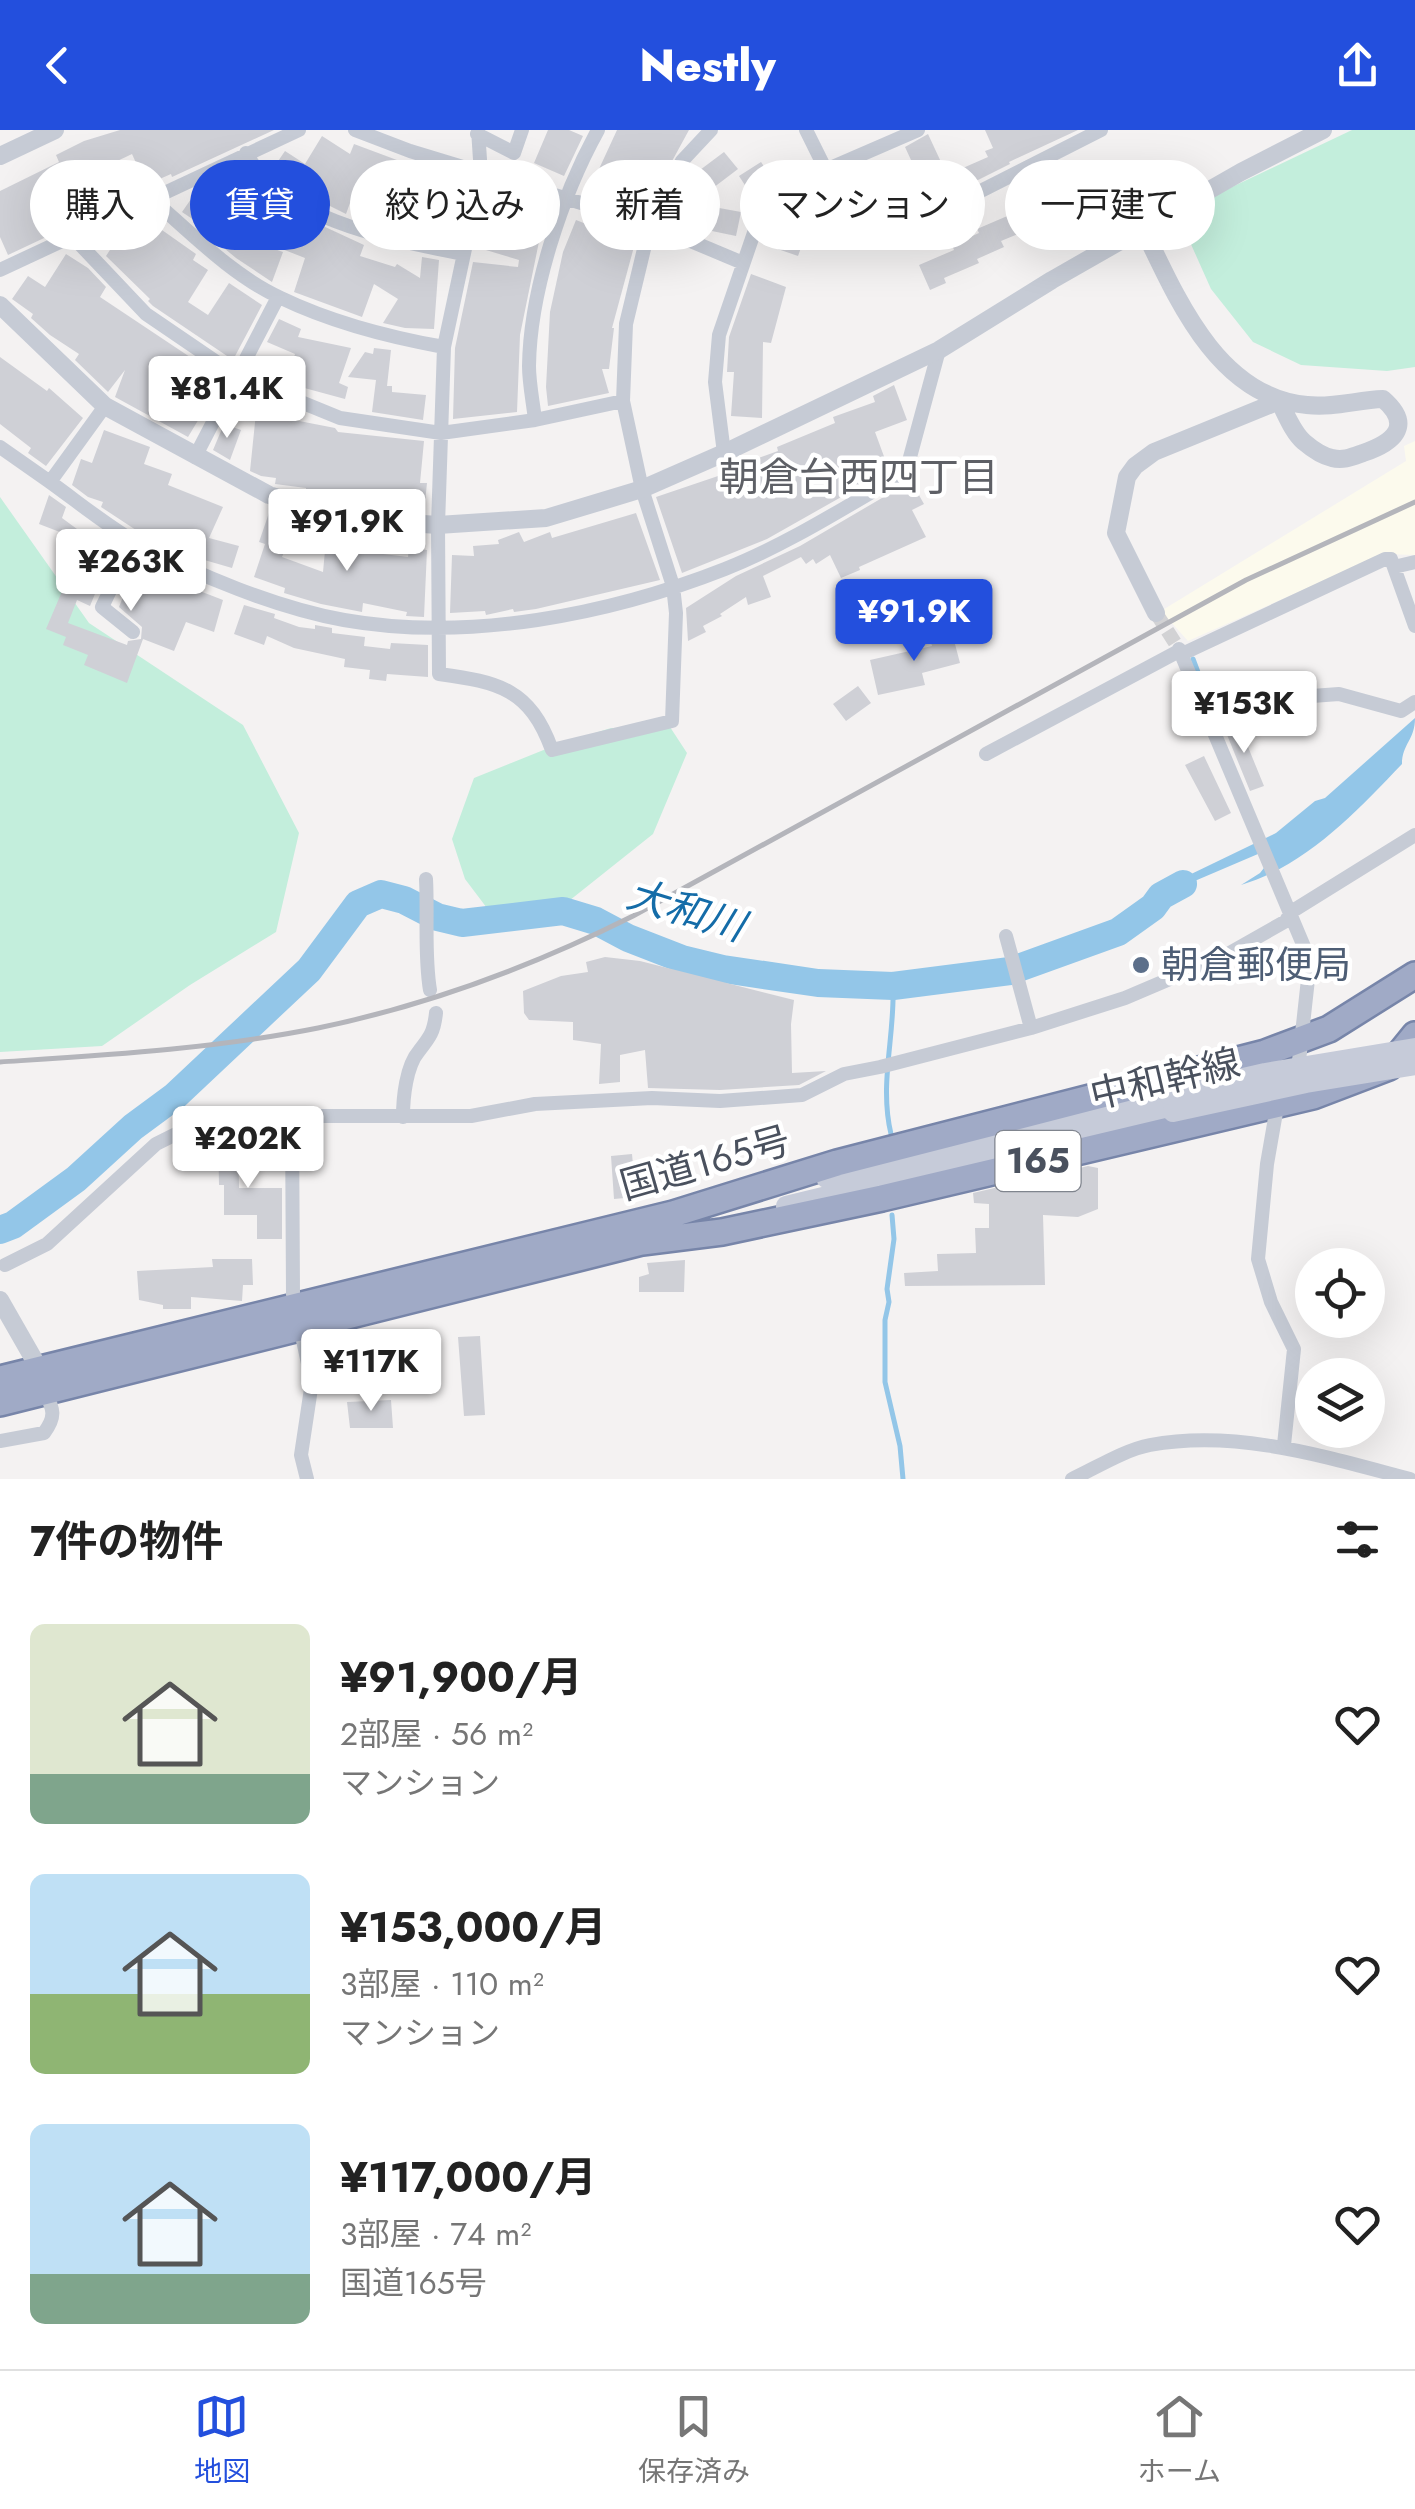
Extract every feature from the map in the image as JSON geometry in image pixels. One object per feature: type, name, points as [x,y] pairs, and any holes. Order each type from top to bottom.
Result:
[{"type":"highway","name":"国道165号","points":[[297,1318],[674,1214],[837,1164],[1265,1053],[1301,1050],[1415,974]]},
{"type":"highway","name":"国道165号","points":[[0,1403],[42,1381],[297,1318],[642,1242],[722,1232],[847,1206],[1279,1099],[1313,1096],[1388,1067],[1415,1035]]},
{"type":"highway","name":"国道165号","points":[[0,1379],[42,1381]]},
{"type":"main road","name":"中和幹線","points":[[642,1242],[1171,1103],[1266,1073],[1415,1048]]},
{"type":"main road","name":"中和幹線","points":[[674,1214],[1171,1103],[1415,1067]]},
{"type":"street","points":[[0,156],[55,130]]},
{"type":"street","points":[[170,190],[299,130]]},
{"type":"street","points":[[355,130],[441,160]]},
{"type":"street","points":[[477,132],[514,153],[522,130]]},
{"type":"street","points":[[535,420],[529,368],[533,316],[568,199],[598,130]]},
{"type":"street","points":[[683,160],[711,130]]},
{"type":"street","points":[[806,130],[820,160]]},
{"type":"street","points":[[852,160],[918,130]]},
{"type":"street","points":[[985,189],[1101,130]]},
{"type":"street","points":[[1215,189],[1323,130]]},
{"type":"street","points":[[477,132],[480,160]]},
{"type":"street","points":[[246,154],[254,168],[311,211],[405,242],[462,254]]},
{"type":"street","points":[[560,197],[580,203]]},
{"type":"street","points":[[170,215],[213,253],[278,298],[362,330],[444,347]]},
{"type":"street","points":[[0,270],[42,250]]},
{"type":"street","points":[[85,250],[146,314],[237,376],[340,418],[441,433],[535,420],[624,401]]},
{"type":"street","points":[[463,250],[444,347],[438,525],[439,674],[486,680],[506,688],[529,705],[544,726],[552,750],[672,721],[676,612],[673,586],[642,489],[624,401],[626,324],[644,250]]},
{"type":"street","points":[[712,250],[743,263]]},
{"type":"street","points":[[724,454],[715,382],[719,335],[748,250]]},
{"type":"street","points":[[2,314],[105,406],[269,495],[349,518],[438,525],[546,518],[642,489],[724,454],[938,350],[1106,250]]},
{"type":"street","points":[[1154,250],[1184,312],[1208,347],[1249,384],[1278,401],[1334,406],[1383,399],[1397,411],[1399,425],[1396,434],[1383,446],[1344,460],[1328,458],[1300,439],[1278,401]]},
{"type":"street","points":[[195,458],[278,298]]},
{"type":"street","points":[[0,447],[134,541],[256,594],[343,620],[439,628],[550,620],[725,569],[785,541],[906,472],[938,350]]},
{"type":"street","points":[[1156,613],[1116,533],[1127,478],[1135,466],[1154,452],[1278,401]]},
{"type":"street","points":[[50,482],[105,406]]},
{"type":"street","points":[[133,632],[102,606],[134,541]]},
{"type":"street","points":[[986,754],[1180,651],[1262,620],[1332,581],[1384,558],[1391,559],[1415,626]]},
{"type":"street","points":[[1394,567],[1415,562]]},
{"type":"street","points":[[1180,651],[1310,961],[1301,1050]]},
{"type":"street","points":[[1285,698],[1339,694],[1401,711],[1415,702]]},
{"type":"street","points":[[5,1265],[47,1244],[156,1144],[190,1127],[239,1116],[471,1116],[534,1104],[652,1098],[720,1101],[802,1095],[844,1074],[1032,1028],[1124,998],[1226,954],[1286,922],[1291,912],[1415,835]]},
{"type":"street","points":[[426,879],[426,967],[430,990]]},
{"type":"street","points":[[1006,936],[1032,1028]]},
{"type":"street","points":[[404,1117],[410,1072],[417,1052],[434,1031],[436,1014]]},
{"type":"street","points":[[1388,1067],[1415,1067]]},
{"type":"street","points":[[1279,1099],[1267,1164],[1258,1259],[1271,1302],[1294,1349],[1284,1446]]},
{"type":"street","points":[[292,1116],[297,1318],[312,1382],[302,1455],[307,1479]]},
{"type":"street","points":[[0,1300],[54,1409],[52,1422],[44,1433],[0,1441]]},
{"type":"street","points":[[1072,1479],[1147,1445],[1201,1442],[1284,1446],[1410,1479]]},
{"type":"shaded area","points":[[1415,441],[1415,555],[1384,554],[1188,641],[1161,611],[1406,461],[1404,446]]},
{"type":"green space","points":[[1352,130],[1415,130],[1415,367],[1387,371],[1301,365],[1253,342],[1211,289],[1194,250],[1215,250],[1215,195]]},
{"type":"green space","points":[[0,497],[89,623],[243,725],[299,833],[276,932],[102,1046],[0,1052]]},
{"type":"green space","points":[[670,727],[687,753],[653,834],[545,920],[499,924],[465,879],[452,839],[474,778],[611,728]]},
{"type":"water","points":[[1415,718],[1402,764],[1348,819],[1309,851],[1241,885],[1260,873],[1271,859],[1265,851],[1190,883],[1189,889],[1154,905],[1156,891],[1276,833],[1315,801],[1325,798]]},
{"type":"building","points":[[120,130],[274,130],[209,160],[190,160],[190,169],[172,177],[170,160],[135,160],[132,154],[119,160],[58,160],[56,155]]},
{"type":"building","points":[[548,130],[569,130],[583,136],[564,176],[560,174],[560,160],[535,160]]},
{"type":"building","points":[[617,130],[689,130],[673,160],[603,160]]},
{"type":"building","points":[[985,130],[1078,130],[1013,160],[1005,160],[1005,166],[985,176],[985,160],[981,160],[988,157],[985,151],[993,148]]},
{"type":"building","points":[[928,134],[940,160],[911,160],[905,147]]},
{"type":"building","points":[[322,136],[350,154],[354,144],[397,160],[350,160],[350,203],[346,214],[330,206],[330,160],[307,160]]},
{"type":"building","points":[[285,151],[299,160],[279,160]]},
{"type":"building","points":[[724,152],[738,169],[720,183],[720,160],[713,160]]},
{"type":"building","points":[[30,176],[30,245],[8,255],[0,237],[0,191]]},
{"type":"building","points":[[190,200],[190,217],[182,212]]},
{"type":"building","points":[[720,208],[740,212],[736,236],[720,233]]},
{"type":"building","points":[[1005,217],[1005,239],[1001,241],[1004,247],[944,278],[946,283],[930,290],[919,265],[954,250],[985,250],[985,226]]},
{"type":"building","points":[[576,220],[580,222],[580,250],[633,250],[612,328],[609,369],[602,369],[609,393],[548,406],[550,312],[563,252]]},
{"type":"building","points":[[330,229],[350,239],[350,250],[362,250],[360,256],[395,267],[397,264],[420,278],[422,257],[439,260],[434,329],[383,323],[398,299],[374,284],[362,317],[294,292],[305,258],[285,250],[330,250]]},
{"type":"building","points":[[170,236],[196,254],[193,260],[208,270],[188,302],[208,315],[229,283],[262,305],[233,360],[153,306],[106,256],[110,250],[170,250]]},
{"type":"building","points":[[226,250],[283,252],[272,282]]},
{"type":"building","points":[[486,250],[537,250],[520,335],[517,412],[453,419],[455,348],[473,262],[518,267],[519,260]]},
{"type":"building","points":[[66,254],[88,268],[106,287],[100,297],[223,379],[188,437],[115,397],[125,370],[108,392],[75,360],[79,354],[50,335],[31,318],[33,314],[12,299],[28,276],[45,287]]},
{"type":"building","points":[[751,274],[786,287],[771,343],[763,342],[762,418],[731,416],[734,372],[727,372],[729,337]]},
{"type":"building","points":[[279,319],[301,329],[298,337],[351,348],[339,383],[348,387],[345,399],[286,383],[295,354],[267,342]]},
{"type":"building","points":[[374,348],[391,350],[387,386],[392,386],[392,392],[426,395],[423,420],[372,412],[376,380],[348,377],[365,352],[373,354]]},
{"type":"building","points":[[0,357],[47,391],[49,388],[83,418],[46,466],[28,453],[31,448],[0,424]]},
{"type":"building","points":[[894,385],[907,420],[875,432],[889,470],[767,539],[682,573],[656,497],[778,451],[777,447],[835,423],[833,417],[875,402],[873,396]]},
{"type":"building","points":[[257,403],[296,417],[294,420],[335,428],[338,432],[424,441],[420,483],[427,483],[424,512],[343,504],[339,503],[340,497],[306,493],[306,488],[275,484],[276,478],[250,471]]},
{"type":"building","points":[[224,424],[241,430],[230,460],[213,450]]},
{"type":"building","points":[[104,430],[150,447],[144,464],[172,474],[168,485],[223,507],[209,538],[239,546],[232,568],[201,559],[200,562],[142,534],[101,507],[103,502],[72,485],[81,459],[92,463]]},
{"type":"building","points":[[911,481],[924,504],[912,510],[926,537],[841,578],[830,555],[816,564],[813,559],[806,564],[801,557],[763,576],[771,597],[748,605],[746,597],[703,626],[706,632],[688,641],[686,608],[736,576],[800,546]]},
{"type":"building","points":[[49,495],[66,507],[62,518],[92,540],[83,540],[74,553],[59,542],[65,534],[39,524]]},
{"type":"building","points":[[270,510],[289,517],[277,550],[284,552],[282,557],[323,572],[326,540],[359,544],[360,534],[377,536],[375,553],[408,557],[409,548],[427,550],[424,617],[406,616],[407,612],[363,603],[362,612],[321,604],[284,593],[285,588],[254,577],[265,544],[259,542]]},
{"type":"building","points":[[636,513],[660,580],[536,609],[486,615],[485,611],[450,613],[452,555],[474,556],[473,546],[499,544],[498,540],[519,532],[524,542],[550,532],[552,538]]},
{"type":"building","points":[[80,549],[105,561],[94,582],[99,584],[90,606],[77,600],[68,623],[127,645],[128,641],[141,639],[142,627],[119,607],[139,556],[156,565],[153,573],[223,600],[214,632],[186,622],[174,651],[143,639],[127,683],[84,665],[88,655],[63,645],[66,637],[46,629]]},
{"type":"building","points":[[244,605],[275,614],[274,618],[299,627],[315,629],[315,625],[332,628],[332,633],[365,637],[364,646],[390,649],[391,643],[428,645],[428,677],[387,674],[386,681],[369,679],[370,670],[344,667],[345,659],[294,648],[267,636],[264,645],[234,634]]},
{"type":"building","points":[[951,629],[960,663],[922,673],[925,685],[878,695],[870,660],[932,646],[929,635]]},
{"type":"building","points":[[858,686],[871,703],[846,721],[833,704]]},
{"type":"building","points":[[1237,720],[1264,786],[1250,791],[1223,725]]},
{"type":"building","points":[[1204,756],[1231,813],[1215,821],[1185,765]]},
{"type":"building","points":[[605,957],[640,961],[794,1000],[792,1073],[826,1071],[799,1085],[720,1090],[648,1088],[645,1050],[620,1055],[620,1082],[599,1084],[601,1044],[573,1040],[573,1022],[529,1020],[524,1013],[523,991],[561,976],[588,972],[586,962]]},
{"type":"building","points":[[238,1127],[239,1188],[282,1188],[282,1239],[257,1239],[257,1215],[224,1215],[218,1132]]},
{"type":"building","points":[[632,1154],[636,1197],[614,1199],[611,1156]]},
{"type":"building","points":[[1088,1166],[1098,1168],[1098,1209],[1078,1217],[1043,1215],[1045,1285],[905,1286],[904,1273],[938,1271],[937,1254],[976,1253],[975,1228],[989,1228],[989,1204],[974,1203],[973,1193]]},
{"type":"building","points":[[212,1259],[252,1259],[253,1285],[243,1285],[242,1301],[191,1297],[191,1309],[163,1309],[163,1305],[139,1300],[137,1271],[213,1267]]},
{"type":"building","points":[[685,1260],[684,1292],[639,1292],[639,1277],[649,1274],[647,1263]]},
{"type":"building","points":[[480,1336],[485,1415],[464,1416],[458,1337]]},
{"type":"building","points":[[391,1400],[393,1428],[350,1428],[347,1402]]},
{"type":"waterway","points":[[1193,659],[1205,691],[1225,704],[1242,710],[1280,698]]},
{"type":"waterway","name":"大和川","points":[[0,1230],[13,1225],[76,1179],[133,1127],[175,1096],[309,970],[358,904],[381,894],[462,923],[563,911],[596,921],[682,959],[723,969],[818,983],[893,986],[1010,971],[1118,932],[1153,907],[1161,896],[1183,884]]},
{"type":"waterway","points":[[891,1134],[887,1078],[893,986]]},
{"type":"waterway","points":[[892,1215],[894,1239],[885,1320],[885,1382],[900,1446],[903,1479]]},
{"type":"tunnel","points":[[1156,613],[1179,649]]},
{"type":"railway","points":[[0,1062],[199,1046],[318,1028],[439,996],[518,967],[633,916],[1246,580],[1415,502]]},
{"type":"place","name":"朝倉郵便局","points":[[1141,965]]},
{"type":"district","name":"朝倉台西四丁目","points":[[859,477]]}]
